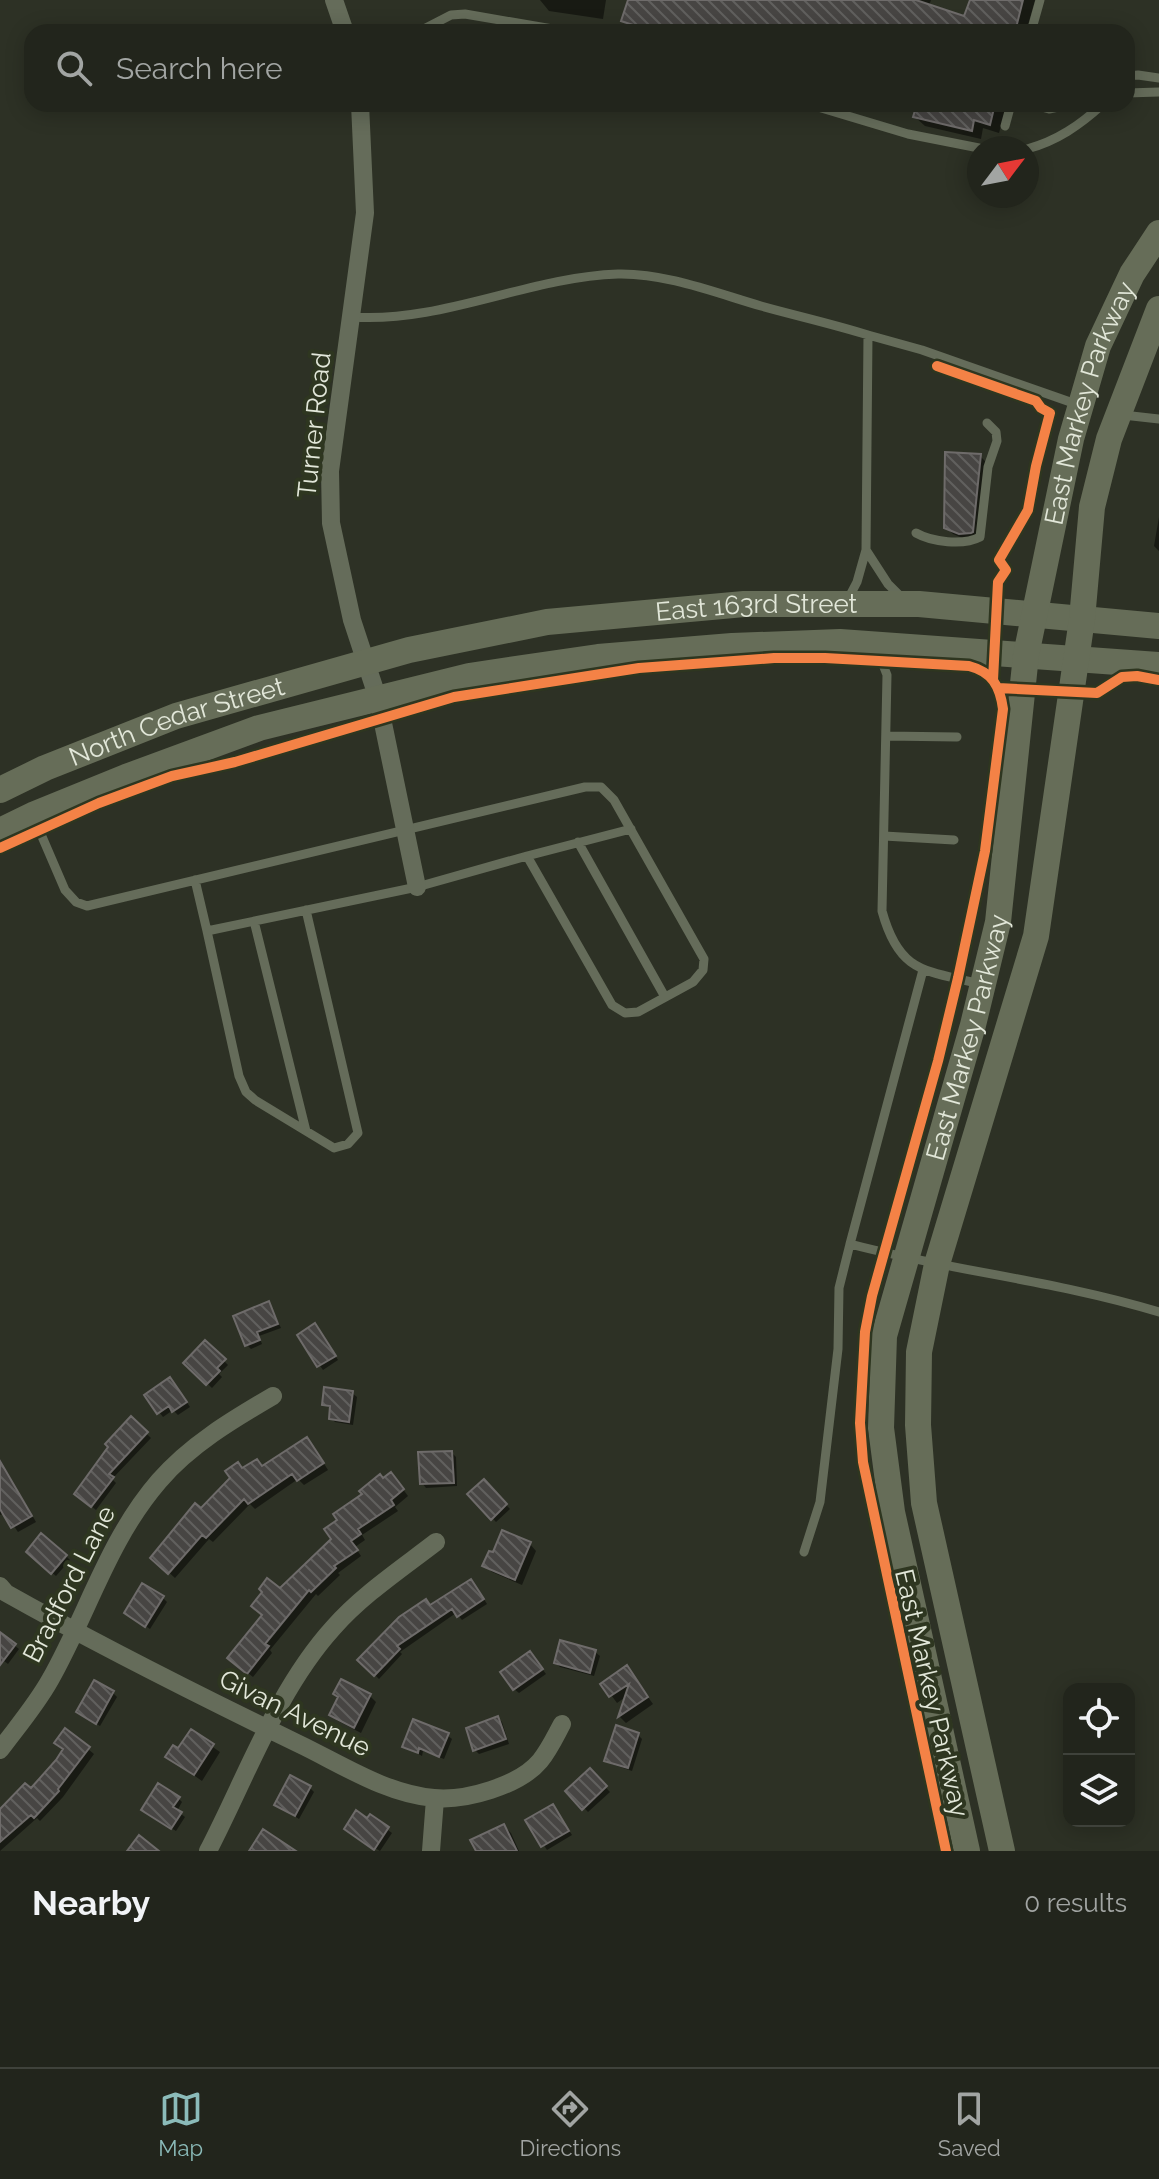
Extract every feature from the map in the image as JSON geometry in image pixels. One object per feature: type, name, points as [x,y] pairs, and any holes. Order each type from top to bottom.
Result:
[{"type":"street","points":[[334,0],[342,24]]},
{"type":"street","name":"Turner Road","points":[[360,112],[365,213],[330,471],[331,523],[362,662],[376,700],[417,887]]},
{"type":"street","name":"East Markey Parkway","points":[[967,1851],[892,1512],[881,1428],[884,1336],[909,1259],[998,922],[1032,614],[1080,406],[1105,332],[1132,274],[1159,233]]},
{"type":"street","name":"East Markey Parkway","points":[[1002,1851],[924,1503],[918,1425],[919,1352],[937,1264],[1036,936],[1082,619],[1092,507],[1109,439],[1159,309]]},
{"type":"street","name":"East 163rd Street","points":[[362,662],[547,622],[744,604],[909,604],[1159,626]]},
{"type":"street","name":"East 163rd Street","points":[[376,700],[469,676],[598,657],[732,646],[855,643],[1159,665]]},
{"type":"street","name":"North Cedar Street","points":[[0,790],[45,768],[176,716],[362,662]]},
{"type":"street","name":"North Cedar Street","points":[[0,831],[126,777],[259,728],[376,700]]},
{"type":"street","name":"Bradford Lane","points":[[0,1750],[32,1709],[51,1678],[123,1529],[161,1478],[210,1436],[273,1396]]},
{"type":"street","points":[[208,1851],[267,1729],[312,1653],[334,1627],[436,1542]]},
{"type":"street","name":"Givan Avenue","points":[[0,1586],[6,1593],[74,1631],[267,1729],[404,1793],[435,1799],[477,1795],[517,1778],[538,1764],[562,1724]]},
{"type":"street","points":[[431,1851],[435,1799]]},
{"type":"lane","points":[[1033,24],[1040,0]]},
{"type":"lane","points":[[434,24],[451,15],[465,14],[523,24]]},
{"type":"lane","points":[[1135,75],[1159,78]]},
{"type":"lane","points":[[1135,93],[1159,92]]},
{"type":"lane","points":[[835,112],[908,134],[967,146]]},
{"type":"lane","points":[[1005,126],[1009,112]]},
{"type":"lane","points":[[1039,144],[1065,134],[1095,112]]},
{"type":"lane","points":[[353,317],[406,317],[512,292],[618,274],[647,276],[931,353],[1080,406]]},
{"type":"lane","points":[[846,604],[857,582],[866,550],[868,335]]},
{"type":"lane","points":[[1119,414],[1159,419]]},
{"type":"lane","points":[[916,533],[927,539],[972,541],[980,537],[988,467],[997,441],[996,432],[987,423]]},
{"type":"lane","points":[[866,550],[888,584],[909,604]]},
{"type":"lane","points":[[855,643],[882,662],[887,675],[882,911],[889,938],[905,960],[923,970],[983,984]]},
{"type":"lane","points":[[886,736],[957,737]]},
{"type":"lane","points":[[32,815],[65,890],[76,902],[87,906],[585,787],[601,787],[614,800],[704,959],[703,970],[693,982],[638,1012],[625,1013],[612,1005],[527,856]]},
{"type":"lane","points":[[207,931],[417,887],[631,829]]},
{"type":"lane","points":[[884,836],[954,840]]},
{"type":"lane","points":[[578,842],[665,997]]},
{"type":"lane","points":[[195,880],[239,1076],[246,1092],[334,1148],[348,1144],[358,1133],[306,910]]},
{"type":"lane","points":[[254,921],[306,1131]]},
{"type":"lane","points":[[804,1552],[820,1502],[838,1349],[839,1288],[923,970]]},
{"type":"lane","points":[[850,1244],[909,1259],[1122,1300],[1159,1312]]},
{"type":"building","points":[[628,0],[916,0],[964,16],[970,0],[1023,0],[1017,24],[630,24],[621,21]]},
{"type":"building","points":[[915,112],[993,112],[990,125],[974,120],[972,131],[913,117]]},
{"type":"building","points":[[945,452],[981,454],[971,533],[959,534],[944,528]]},
{"type":"building","points":[[269,1301],[278,1324],[257,1332],[260,1340],[245,1346],[233,1316]]},
{"type":"building","points":[[315,1323],[336,1356],[317,1367],[297,1335]]},
{"type":"building","points":[[205,1340],[226,1359],[217,1368],[220,1371],[206,1385],[183,1363]]},
{"type":"building","points":[[170,1377],[187,1402],[172,1412],[169,1406],[157,1414],[144,1395]]},
{"type":"building","points":[[324,1387],[353,1391],[349,1422],[329,1419],[330,1406],[322,1405]]},
{"type":"building","points":[[131,1416],[148,1432],[109,1474],[114,1477],[91,1507],[74,1494],[108,1447],[105,1444]]},
{"type":"building","points":[[307,1437],[324,1463],[297,1481],[292,1474],[248,1504],[244,1499],[206,1538],[202,1535],[168,1574],[150,1558],[195,1503],[201,1508],[230,1478],[225,1471],[238,1462],[242,1468],[257,1459],[262,1466]]},
{"type":"building","points":[[452,1451],[454,1483],[420,1484],[418,1452]]},
{"type":"building","points":[[0,1461],[32,1516],[11,1528],[0,1509]]},
{"type":"building","points":[[391,1472],[404,1489],[391,1500],[394,1505],[358,1529],[361,1534],[351,1541],[358,1550],[334,1566],[336,1568],[311,1592],[309,1590],[265,1644],[269,1646],[247,1674],[227,1658],[262,1615],[251,1606],[262,1592],[259,1589],[267,1578],[280,1588],[331,1539],[324,1529],[337,1520],[333,1514],[362,1494],[359,1491],[380,1474],[383,1478]]},
{"type":"building","points":[[484,1479],[507,1504],[491,1520],[467,1494]]},
{"type":"building","points":[[502,1530],[531,1542],[515,1580],[482,1566],[489,1551],[493,1552]]},
{"type":"building","points":[[41,1533],[67,1555],[51,1574],[26,1552]]},
{"type":"building","points":[[471,1579],[484,1599],[457,1617],[452,1609],[397,1646],[400,1649],[374,1676],[357,1660],[399,1617],[426,1599],[430,1605]]},
{"type":"building","points":[[142,1583],[164,1596],[145,1627],[124,1613]]},
{"type":"building","points":[[0,1632],[16,1644],[0,1665]]},
{"type":"building","points":[[560,1640],[596,1650],[590,1673],[554,1663]]},
{"type":"building","points":[[530,1651],[543,1669],[513,1690],[500,1672]]},
{"type":"building","points":[[627,1665],[648,1697],[618,1717],[629,1684],[609,1697],[600,1684]]},
{"type":"building","points":[[341,1679],[371,1694],[354,1728],[329,1715],[338,1697],[333,1694]]},
{"type":"building","points":[[94,1680],[114,1691],[96,1724],[76,1712]]},
{"type":"building","points":[[498,1716],[506,1739],[473,1751],[466,1728]]},
{"type":"building","points":[[413,1719],[449,1733],[439,1757],[419,1748],[418,1753],[402,1747]]},
{"type":"building","points":[[616,1725],[639,1733],[628,1768],[604,1761]]},
{"type":"building","points":[[65,1728],[90,1747],[59,1791],[34,1818],[31,1815],[0,1842],[0,1809],[25,1783],[31,1788],[56,1760],[63,1749],[54,1743]]},
{"type":"building","points":[[191,1729],[214,1744],[194,1775],[165,1757],[173,1745],[178,1748]]},
{"type":"building","points":[[590,1768],[607,1786],[582,1810],[565,1791]]},
{"type":"building","points":[[290,1775],[311,1786],[295,1816],[274,1805]]},
{"type":"building","points":[[158,1783],[180,1797],[173,1807],[182,1812],[171,1829],[141,1810]]},
{"type":"building","points":[[553,1804],[569,1831],[541,1847],[525,1820]]},
{"type":"building","points":[[356,1810],[367,1818],[370,1814],[389,1827],[374,1850],[344,1829]]},
{"type":"building","points":[[504,1824],[517,1851],[476,1851],[470,1840]]},
{"type":"building","points":[[263,1829],[296,1851],[249,1851]]},
{"type":"building","points":[[139,1835],[159,1851],[127,1851]]},
{"type":"cycle path","points":[[937,366],[1036,401],[1050,413],[1028,510],[999,560],[1006,570],[998,582],[993,680]]},
{"type":"cycle path","points":[[0,848],[99,803],[172,776],[235,762],[454,697],[639,668],[774,658],[969,666],[984,672],[994,681],[1003,709],[985,851],[938,1061],[872,1296],[865,1332],[860,1423],[863,1462],[946,1851]]},
{"type":"cycle path","points":[[998,688],[1097,693],[1122,677],[1159,680]]}]
